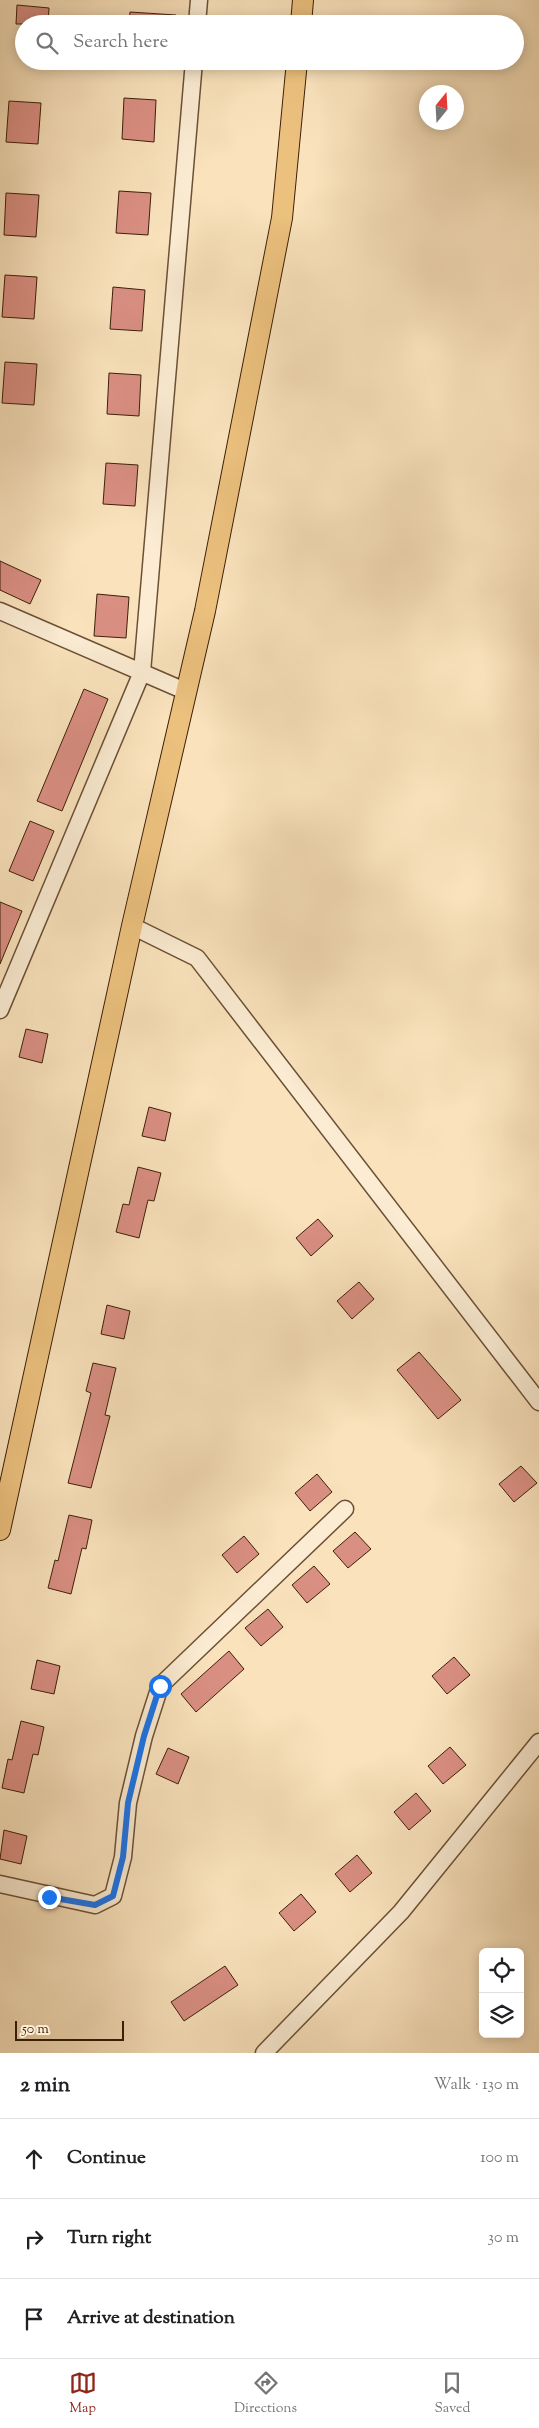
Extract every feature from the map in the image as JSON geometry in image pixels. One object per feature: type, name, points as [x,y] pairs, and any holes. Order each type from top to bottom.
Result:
[{"type":"main road","points":[[302,15],[303,0]]},
{"type":"main road","points":[[0,1530],[132,926],[205,611],[282,218],[296,70]]},
{"type":"street","points":[[198,15],[199,0]]},
{"type":"street","points":[[0,1010],[142,672],[193,70]]},
{"type":"street","points":[[0,611],[185,691]]},
{"type":"street","points":[[132,926],[197,958],[539,1402]]},
{"type":"street","points":[[0,1884],[95,1905],[113,1896],[123,1857],[128,1803],[144,1736],[160,1686],[344,1509]]},
{"type":"street","points":[[264,2053],[401,1912],[539,1742]]},
{"type":"building","points":[[17,5],[49,8],[49,15],[16,15]]},
{"type":"building","points":[[130,12],[176,15],[130,15]]},
{"type":"building","points":[[124,98],[156,100],[154,142],[122,139]]},
{"type":"building","points":[[9,101],[41,103],[38,144],[6,142]]},
{"type":"building","points":[[119,191],[151,193],[148,235],[116,233]]},
{"type":"building","points":[[6,193],[39,195],[36,237],[4,235]]},
{"type":"building","points":[[5,275],[37,277],[34,319],[2,317]]},
{"type":"building","points":[[113,287],[145,290],[142,331],[110,329]]},
{"type":"building","points":[[5,362],[37,364],[34,405],[2,403]]},
{"type":"building","points":[[109,373],[141,375],[139,416],[107,414]]},
{"type":"building","points":[[106,463],[138,465],[135,506],[103,504]]},
{"type":"building","points":[[0,561],[41,580],[30,604],[0,590]]},
{"type":"building","points":[[97,594],[129,597],[126,638],[94,636]]},
{"type":"building","points":[[84,689],[108,699],[62,811],[37,801]]},
{"type":"building","points":[[30,821],[54,831],[33,881],[9,871]]},
{"type":"building","points":[[0,902],[22,911],[0,964]]},
{"type":"building","points":[[26,1029],[48,1034],[42,1063],[19,1057]]},
{"type":"building","points":[[149,1107],[171,1113],[165,1141],[142,1136]]},
{"type":"building","points":[[138,1167],[161,1173],[154,1201],[148,1200],[139,1238],[116,1232],[123,1204],[129,1205]]},
{"type":"building","points":[[318,1219],[333,1236],[311,1256],[296,1238]]},
{"type":"building","points":[[359,1282],[374,1299],[352,1319],[337,1301]]},
{"type":"building","points":[[107,1305],[130,1311],[124,1339],[101,1334]]},
{"type":"building","points":[[419,1352],[461,1400],[438,1419],[397,1370]]},
{"type":"building","points":[[93,1363],[116,1368],[105,1415],[110,1416],[91,1488],[68,1483],[91,1393],[86,1391]]},
{"type":"building","points":[[521,1466],[537,1483],[514,1502],[499,1484]]},
{"type":"building","points":[[317,1474],[332,1492],[310,1511],[295,1493]]},
{"type":"building","points":[[69,1515],[92,1520],[86,1549],[82,1548],[71,1594],[48,1588],[55,1560],[58,1561]]},
{"type":"building","points":[[355,1532],[371,1549],[348,1568],[333,1551]]},
{"type":"building","points":[[244,1536],[259,1554],[237,1573],[222,1555]]},
{"type":"building","points":[[314,1566],[330,1584],[307,1603],[292,1585]]},
{"type":"building","points":[[268,1609],[283,1627],[261,1646],[245,1628]]},
{"type":"building","points":[[229,1651],[244,1669],[196,1712],[181,1694]]},
{"type":"building","points":[[454,1657],[470,1675],[447,1694],[432,1676]]},
{"type":"building","points":[[37,1660],[60,1666],[54,1694],[31,1689]]},
{"type":"building","points":[[21,1721],[44,1727],[38,1755],[33,1754],[24,1793],[2,1788],[8,1759],[12,1760]]},
{"type":"building","points":[[450,1747],[466,1765],[443,1784],[428,1766]]},
{"type":"building","points":[[168,1748],[189,1757],[178,1784],[156,1774]]},
{"type":"building","points":[[416,1793],[431,1811],[409,1830],[394,1812]]},
{"type":"building","points":[[4,1830],[27,1836],[21,1864],[0,1859]]},
{"type":"building","points":[[357,1855],[372,1873],[350,1892],[335,1874]]},
{"type":"building","points":[[301,1894],[316,1912],[294,1931],[279,1913]]},
{"type":"building","points":[[225,1966],[238,1985],[184,2021],[171,2002]]},
{"type":"route","points":[[49,1897],[95,1905],[113,1896],[123,1857],[128,1803],[144,1736],[160,1686]]}]
